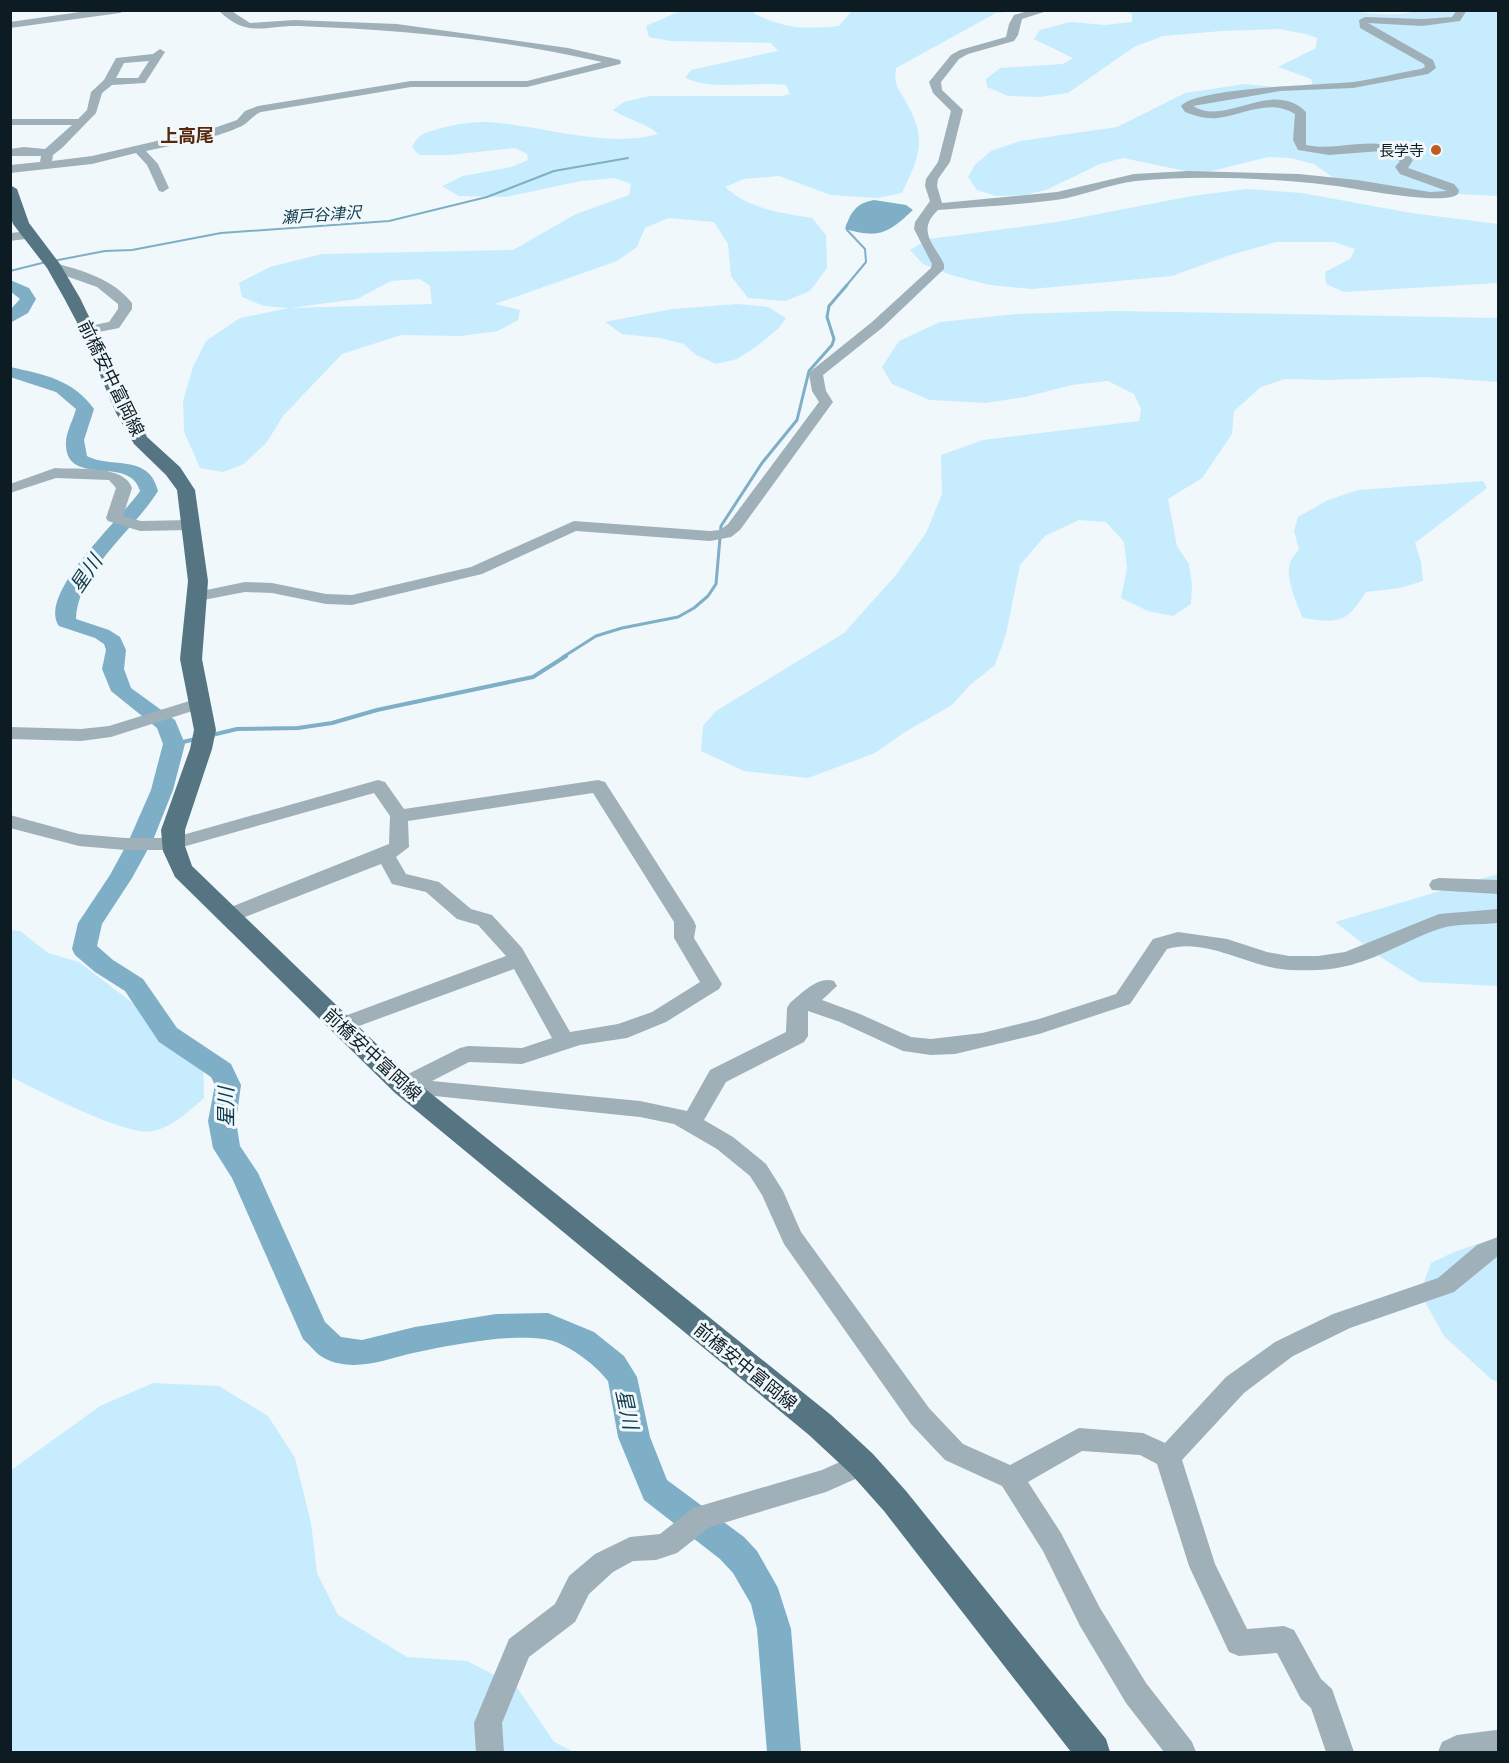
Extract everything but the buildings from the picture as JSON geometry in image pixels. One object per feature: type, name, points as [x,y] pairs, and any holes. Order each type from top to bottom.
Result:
[{"type":"main road","name":"前橋安中富岡線","points":[[10,189],[17,214],[29,235],[54,267],[89,330],[125,413],[140,440],[173,471],[186,490],[198,596],[190,659],[189,705],[205,730],[204,740],[177,817],[172,844],[183,871],[404,1086],[820,1425],[861,1464],[895,1501],[1093,1752]]},
{"type":"street","points":[[10,25],[120,10]]},
{"type":"street","points":[[10,169],[46,159],[92,159],[138,149],[232,126],[258,109],[411,84],[527,84],[616,62],[568,51],[386,26],[294,23],[249,26],[223,10]]},
{"type":"street","points":[[198,596],[244,587],[272,588],[326,599],[352,600],[476,571],[574,526],[699,536],[725,534],[734,527],[826,402],[819,391],[816,374],[877,325],[937,269],[938,264],[923,241],[920,227],[923,216],[934,207],[936,201],[931,186],[932,179],[944,162],[957,110],[937,91],[935,82],[955,57],[974,48],[1010,39],[1018,17],[1045,10]]},
{"type":"street","points":[[934,207],[1058,196],[1134,178],[1188,175],[1299,178],[1357,184],[1430,196],[1447,196],[1452,194],[1453,190],[1450,187],[1404,171],[1401,167],[1407,160],[1389,148],[1358,147],[1317,152],[1302,148],[1298,139],[1300,112],[1290,106],[1260,105],[1223,115],[1205,117],[1189,110],[1187,106],[1201,101],[1280,88],[1353,84],[1424,72],[1431,68],[1429,62],[1364,26],[1363,22],[1365,20],[1409,23],[1439,22],[1456,19],[1462,10]]},
{"type":"street","points":[[46,159],[92,111],[97,92],[109,82],[120,60],[158,55],[141,81],[109,82]]},
{"type":"street","points":[[10,122],[81,122]]},
{"type":"street","points":[[138,149],[152,164],[163,188]]},
{"type":"street","points":[[10,153],[24,151],[46,159]]},
{"type":"street","points":[[10,237],[29,235]]},
{"type":"street","points":[[54,267],[97,281],[110,288],[125,303],[125,309],[114,325],[89,330]]},
{"type":"street","points":[[10,489],[55,473],[111,476],[119,478],[123,483],[125,495],[114,518],[140,526],[190,525]]},
{"type":"street","points":[[10,733],[81,735],[111,731],[189,705]]},
{"type":"street","points":[[10,821],[79,840],[125,844],[172,844],[378,786],[399,816],[399,847],[385,855],[228,916]]},
{"type":"street","points":[[399,816],[598,786],[684,921],[686,926],[684,938],[712,984],[659,1017],[620,1032],[579,1037],[522,1056],[468,1054],[452,1059],[404,1086]]},
{"type":"street","points":[[385,855],[399,879],[432,887],[464,914],[485,920],[518,960],[565,1042]]},
{"type":"street","points":[[1439,885],[1498,887]]},
{"type":"street","points":[[805,1002],[851,1018],[895,1041],[912,1046],[929,1048],[956,1046],[1017,1032],[1123,999],[1160,944],[1178,939],[1227,946],[1264,959],[1289,963],[1318,963],[1359,956],[1439,921],[1498,916]]},
{"type":"street","points":[[341,1025],[518,960]]},
{"type":"street","points":[[691,1124],[718,1076],[797,1036],[797,1008],[827,986]]},
{"type":"street","points":[[404,1086],[640,1109],[679,1117],[725,1143],[758,1170],[772,1191],[792,1237],[920,1416],[954,1452],[1011,1478],[1052,1542],[1090,1617],[1136,1693],[1181,1752]]},
{"type":"street","points":[[1168,1457],[1235,1385],[1284,1349],[1342,1321],[1446,1285],[1485,1252],[1498,1246]]},
{"type":"street","points":[[1011,1478],[1079,1439],[1143,1444],[1168,1457],[1202,1566],[1239,1642],[1284,1639],[1311,1689],[1322,1699],[1340,1752]]},
{"type":"street","points":[[490,1752],[488,1723],[519,1648],[565,1613],[579,1585],[604,1563],[630,1549],[656,1548],[668,1544],[702,1517],[826,1480],[861,1464]]},
{"type":"street","points":[[1452,1752],[1457,1749],[1496,1744],[1498,1748]]},
{"type":"shaded area","points":[[1123,10],[1346,10],[1383,14],[1402,14],[1420,10],[1498,11],[1498,196],[1358,189],[1342,184],[1314,164],[1290,158],[1268,157],[1200,174],[1123,158],[1100,164],[1046,190],[1025,195],[996,196],[977,190],[968,177],[975,165],[991,151],[1020,141],[1117,127],[1185,93],[1245,84],[1293,89],[1313,87],[1311,79],[1278,67],[1316,48],[1317,38],[1279,29],[1163,36],[1134,47],[1068,93],[1039,97],[1008,96],[987,87],[986,79],[1000,68],[1063,64],[1073,58],[1034,39],[1040,30],[1070,22],[1105,25],[1132,22],[1132,14]]},
{"type":"shaded area","points":[[680,11],[753,11],[777,23],[816,28],[839,26],[852,11],[1015,11],[996,13],[896,68],[897,86],[913,115],[919,138],[917,158],[902,193],[877,198],[831,195],[779,176],[744,179],[725,187],[755,205],[777,212],[812,218],[826,235],[827,268],[810,291],[785,301],[748,298],[731,276],[728,244],[714,222],[668,218],[645,228],[637,247],[617,261],[495,304],[520,310],[518,320],[498,331],[460,336],[401,335],[342,354],[283,416],[267,442],[244,464],[223,472],[200,468],[184,432],[183,401],[193,367],[206,341],[240,318],[289,308],[264,306],[242,297],[239,283],[270,267],[322,254],[513,250],[576,214],[629,195],[631,184],[615,178],[581,181],[506,197],[459,196],[442,186],[463,176],[511,167],[528,160],[527,154],[515,148],[450,155],[419,155],[412,147],[420,136],[453,125],[488,122],[596,138],[639,138],[658,134],[613,110],[624,102],[650,96],[782,96],[790,94],[786,85],[721,85],[685,78],[691,70],[778,51],[771,43],[670,41],[649,37],[646,26]],"holes":[[[420,279],[430,286],[432,304],[290,308],[357,299],[391,281]]]},
{"type":"shaded area","points":[[1246,189],[1302,193],[1411,213],[1498,224],[1498,283],[1344,292],[1326,284],[1325,272],[1350,259],[1355,249],[1334,242],[1276,242],[1227,256],[1172,276],[1032,289],[990,285],[951,275],[923,264],[910,250],[929,239],[1057,222],[1192,196]]},
{"type":"shaded area","points":[[874,200],[906,205],[913,210],[897,224],[883,232],[867,233],[845,229],[849,218],[858,206]]},
{"type":"shaded area","points":[[738,304],[768,307],[786,318],[779,328],[757,346],[737,359],[716,364],[696,355],[684,344],[660,338],[622,334],[605,322],[672,309]]},
{"type":"shaded area","points":[[1116,311],[1498,318],[1498,382],[1427,377],[1285,379],[1261,387],[1234,411],[1232,434],[1202,478],[1168,499],[1177,546],[1189,564],[1192,585],[1191,604],[1173,616],[1148,611],[1121,598],[1127,568],[1124,542],[1106,522],[1079,520],[1045,536],[1020,565],[1006,634],[995,665],[970,685],[952,705],[905,732],[875,753],[808,778],[744,771],[701,751],[703,726],[716,711],[844,633],[896,575],[926,533],[942,494],[941,455],[983,440],[1139,421],[1141,409],[1134,394],[1108,381],[1072,385],[1025,397],[985,403],[930,400],[892,384],[882,367],[899,341],[940,322],[1017,314]]},
{"type":"shaded area","points":[[1483,481],[1487,488],[1415,543],[1421,562],[1423,581],[1400,588],[1366,592],[1347,616],[1340,619],[1326,621],[1303,618],[1292,591],[1289,575],[1290,562],[1299,550],[1294,531],[1298,517],[1328,500],[1358,490]]},
{"type":"shaded area","points":[[1498,874],[1498,986],[1420,982],[1379,956],[1335,922]]},
{"type":"shaded area","points":[[10,930],[20,931],[48,953],[79,962],[203,1057],[204,1098],[169,1125],[154,1131],[141,1131],[83,1112],[11,1077]]},
{"type":"shaded area","points":[[1498,1237],[1498,1382],[1491,1379],[1444,1336],[1420,1293],[1431,1263],[1454,1252]]},
{"type":"shaded area","points":[[153,1383],[219,1386],[268,1416],[295,1458],[311,1523],[317,1573],[338,1615],[407,1657],[467,1661],[516,1686],[554,1742],[574,1752],[11,1752],[10,1471],[100,1406]]},
{"type":"waterway","name":"瀬戸谷津沢","points":[[53,261],[105,251],[132,250],[221,233],[389,221],[487,197],[554,171],[628,158]]},
{"type":"waterway","points":[[846,286],[866,262],[865,249],[847,230],[847,225]]},
{"type":"waterway","name":"瀬戸谷津沢","points":[[10,271],[46,262]]},
{"type":"waterway","name":"星川","points":[[10,285],[23,291],[28,299],[22,309],[10,318]]},
{"type":"waterway","points":[[563,657],[596,636],[622,628],[678,617],[694,608],[708,596],[716,584],[721,526],[762,463],[797,420],[809,371],[832,345],[834,339],[827,317],[829,306],[847,285]]},
{"type":"waterway","name":"星川","points":[[10,372],[52,383],[79,400],[85,409],[75,440],[76,454],[80,460],[95,465],[131,470],[147,483],[149,491],[140,506],[83,571],[72,588],[66,605],[66,622],[102,634],[113,641],[116,650],[113,669],[122,691],[167,725],[174,744],[162,790],[141,840],[120,878],[90,923],[84,949],[104,966],[134,985],[168,1035],[222,1071],[228,1085],[222,1121],[227,1148],[244,1173],[314,1330],[333,1348],[362,1353],[415,1340],[496,1327],[548,1326],[583,1341],[613,1365],[622,1377],[634,1437],[655,1490],[732,1548],[745,1562],[766,1599],[774,1629],[784,1752]]},
{"type":"waterway","points":[[212,735],[237,729],[298,728],[332,723],[377,710],[533,677],[566,656]]},
{"type":"waterway","points":[[174,744],[196,739]]},
{"type":"place","name":"長学寺","points":[[1436,150]]},
{"type":"district","name":"上高尾","points":[[187,135]]}]
